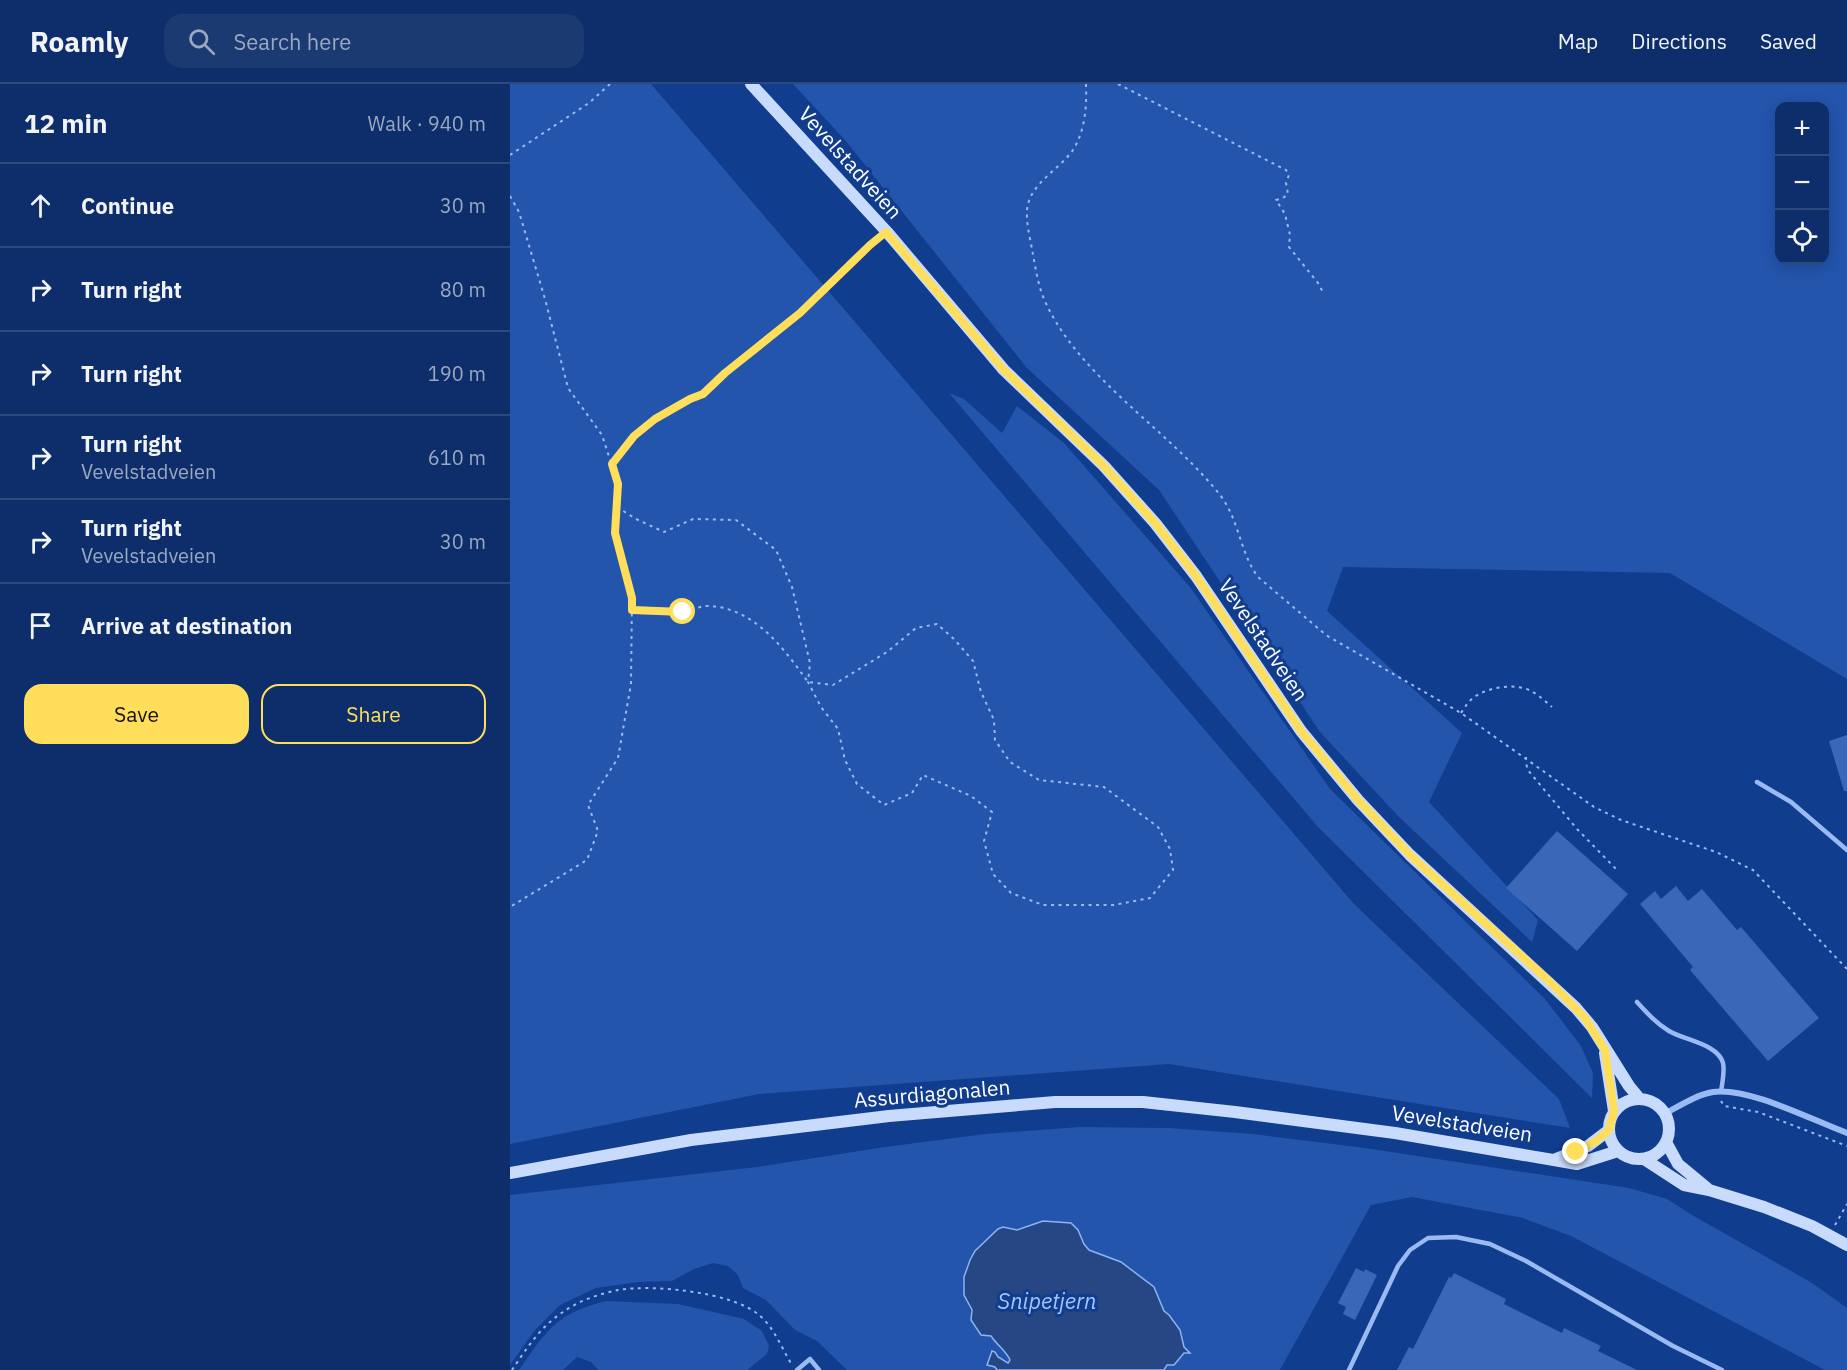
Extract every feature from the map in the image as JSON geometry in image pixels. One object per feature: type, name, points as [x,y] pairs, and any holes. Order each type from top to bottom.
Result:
[{"type":"main road","name":"Vevelstadveien","points":[[751,84],[886,232],[1004,370],[1104,466],[1155,523],[1196,576],[1301,731],[1358,800],[1416,861],[1566,998],[1592,1027],[1633,1093],[1639,1098],[1652,1101],[1666,1113]]},
{"type":"main road","name":"Vevelstadveien","points":[[1556,1159],[1587,1146],[1609,1130],[1614,1111],[1605,1050]]},
{"type":"main road","points":[[1614,1111],[1625,1101],[1639,1098]]},
{"type":"main road","name":"Assurdiagonalen","points":[[510,1173],[691,1140],[889,1116],[1055,1102],[1143,1102],[1360,1128]]},
{"type":"main road","points":[[1609,1130],[1611,1141],[1618,1151],[1630,1158],[1644,1159],[1657,1153],[1666,1142],[1670,1128],[1666,1113]]},
{"type":"main road","name":"Vevelstadveien","points":[[1360,1128],[1577,1164],[1618,1151]]},
{"type":"main road","points":[[1666,1142],[1678,1164],[1709,1190]]},
{"type":"main road","points":[[1644,1159],[1684,1185],[1709,1190],[1764,1207],[1847,1245]]},
{"type":"street","points":[[1666,1113],[1700,1096],[1734,1092],[1757,1098],[1847,1133]]},
{"type":"lane","points":[[1757,782],[1791,802],[1847,850]]},
{"type":"lane","points":[[1637,1002],[1652,1018],[1668,1030],[1686,1040],[1704,1045],[1716,1053],[1724,1064],[1722,1092]]},
{"type":"lane","points":[[1349,1370],[1398,1266],[1410,1250],[1428,1238],[1456,1237],[1490,1244],[1526,1261],[1673,1346],[1722,1370]]},
{"type":"lane","points":[[796,1370],[810,1359],[819,1370]]},
{"type":"path","points":[[510,156],[589,103],[610,84]]},
{"type":"path","points":[[1086,84],[1083,127],[1074,147],[1056,170],[1034,190],[1027,208],[1027,224],[1044,299],[1054,319],[1071,343],[1099,374],[1186,457],[1221,496],[1231,513],[1254,572],[1262,582],[1326,635],[1461,712],[1594,807],[1610,815],[1716,852],[1753,870],[1847,969]]},
{"type":"path","points":[[1118,84],[1286,170],[1289,175],[1286,183],[1288,194],[1276,200],[1285,214],[1290,235],[1289,247],[1324,294]]},
{"type":"path","points":[[510,196],[519,212],[568,387],[602,435],[612,464],[618,484],[615,533],[632,598],[631,684],[618,758],[588,805],[598,831],[587,860],[510,907]]},
{"type":"path","points":[[612,464],[634,436],[655,419],[703,394],[725,373],[800,313],[886,232]]},
{"type":"path","points":[[616,507],[663,532],[693,519],[736,520],[776,550],[792,586],[810,663],[808,682]]},
{"type":"path","points":[[632,610],[683,612],[708,605],[731,611],[754,622],[777,640],[808,682],[820,707],[838,729],[845,760],[857,784],[884,806],[912,794],[923,775],[971,796],[993,812],[984,841],[993,874],[1011,893],[1043,905],[1114,905],[1150,898],[1173,870],[1170,849],[1158,827],[1104,787],[1039,780],[1010,762],[995,740],[994,720],[981,692],[973,661],[937,624],[916,628],[887,652],[833,685],[808,682]]},
{"type":"path","points":[[1461,712],[1467,703],[1480,693],[1506,687],[1533,691],[1552,707]]},
{"type":"path","points":[[1526,757],[1527,769],[1577,829],[1618,871]]},
{"type":"path","points":[[1722,1092],[1721,1102],[1724,1106],[1758,1112],[1847,1146]]},
{"type":"path","points":[[1829,1235],[1847,1204]]},
{"type":"path","points":[[512,1370],[549,1322],[564,1310],[619,1290],[647,1289],[713,1294],[751,1309],[762,1317],[796,1370]]},
{"type":"path","points":[[510,1363],[515,1366]]},
{"type":"shaded area","points":[[510,84],[651,84],[1354,904],[1559,1099],[1570,1128],[1169,1064],[759,1094],[510,1144]]},
{"type":"shaded area","points":[[793,84],[1847,84],[1847,679],[1670,573],[1343,567],[1327,611],[1462,733],[1429,802],[1538,920],[1532,942],[1399,817],[1320,732],[1159,490],[1027,368],[845,140]]},
{"type":"shaded area","points":[[949,393],[964,399],[1002,433],[1017,406],[1064,443],[1190,587],[1330,789],[1545,999],[1581,1046],[1593,1073],[1592,1098],[1318,827]]},
{"type":"shaded area","points":[[1080,1127],[1169,1128],[1253,1134],[1365,1148],[1629,1188],[1667,1199],[1812,1283],[1847,1308],[1847,1370],[1825,1370],[1571,1236],[1523,1218],[1412,1197],[1371,1205],[1280,1370],[1164,1370],[1167,1365],[1174,1364],[1188,1350],[1184,1347],[1180,1330],[1164,1311],[1154,1287],[1121,1262],[1089,1250],[1078,1230],[1071,1223],[1047,1221],[1017,1230],[1010,1228],[990,1236],[977,1249],[966,1270],[964,1293],[971,1312],[971,1320],[1009,1357],[1008,1364],[1003,1359],[991,1355],[987,1365],[995,1367],[996,1370],[847,1370],[817,1341],[795,1330],[766,1300],[743,1288],[738,1275],[728,1266],[713,1263],[694,1269],[672,1281],[638,1282],[596,1288],[560,1305],[535,1330],[510,1365],[510,1195],[757,1167],[985,1134]]},
{"type":"shaded area","points":[[606,1301],[678,1304],[744,1319],[762,1331],[769,1346],[767,1354],[747,1370],[598,1370],[591,1362],[577,1357],[563,1370],[519,1370],[543,1337],[557,1323],[578,1310]]},
{"type":"water","name":"Snipetjern","points":[[1043,1221],[1071,1223],[1078,1230],[1089,1250],[1121,1262],[1154,1287],[1164,1311],[1180,1330],[1184,1347],[1190,1353],[1184,1353],[1174,1365],[1167,1365],[1164,1370],[997,1370],[987,1365],[992,1351],[1007,1363],[1010,1360],[991,1336],[981,1335],[971,1320],[972,1310],[964,1295],[964,1277],[970,1260],[975,1251],[998,1229],[1003,1227],[1017,1230]]},
{"type":"building","points":[[1847,735],[1847,791],[1844,791],[1829,741]]},
{"type":"building","points":[[1557,831],[1628,894],[1577,951],[1506,888]]},
{"type":"building","points":[[1676,886],[1688,901],[1702,889],[1737,930],[1741,927],[1819,1018],[1768,1061],[1690,970],[1693,967],[1640,904],[1655,891],[1661,899]]},
{"type":"building","points":[[1356,1268],[1364,1272],[1365,1269],[1377,1275],[1355,1320],[1343,1314],[1346,1307],[1338,1303]]},
{"type":"building","points":[[1454,1273],[1506,1299],[1504,1304],[1562,1333],[1564,1328],[1601,1346],[1598,1351],[1637,1370],[1397,1370],[1409,1347],[1413,1349],[1449,1277],[1451,1278]]},
{"type":"route","points":[[683,612],[662,613],[632,610],[632,598],[615,533],[618,484],[612,464],[634,436],[655,419],[703,394],[725,373],[800,313],[886,232],[1004,370],[1104,466],[1155,523],[1196,576],[1301,731],[1374,819],[1410,855],[1549,981],[1592,1027],[1605,1050],[1614,1111],[1609,1130],[1596,1141],[1576,1152]]}]
